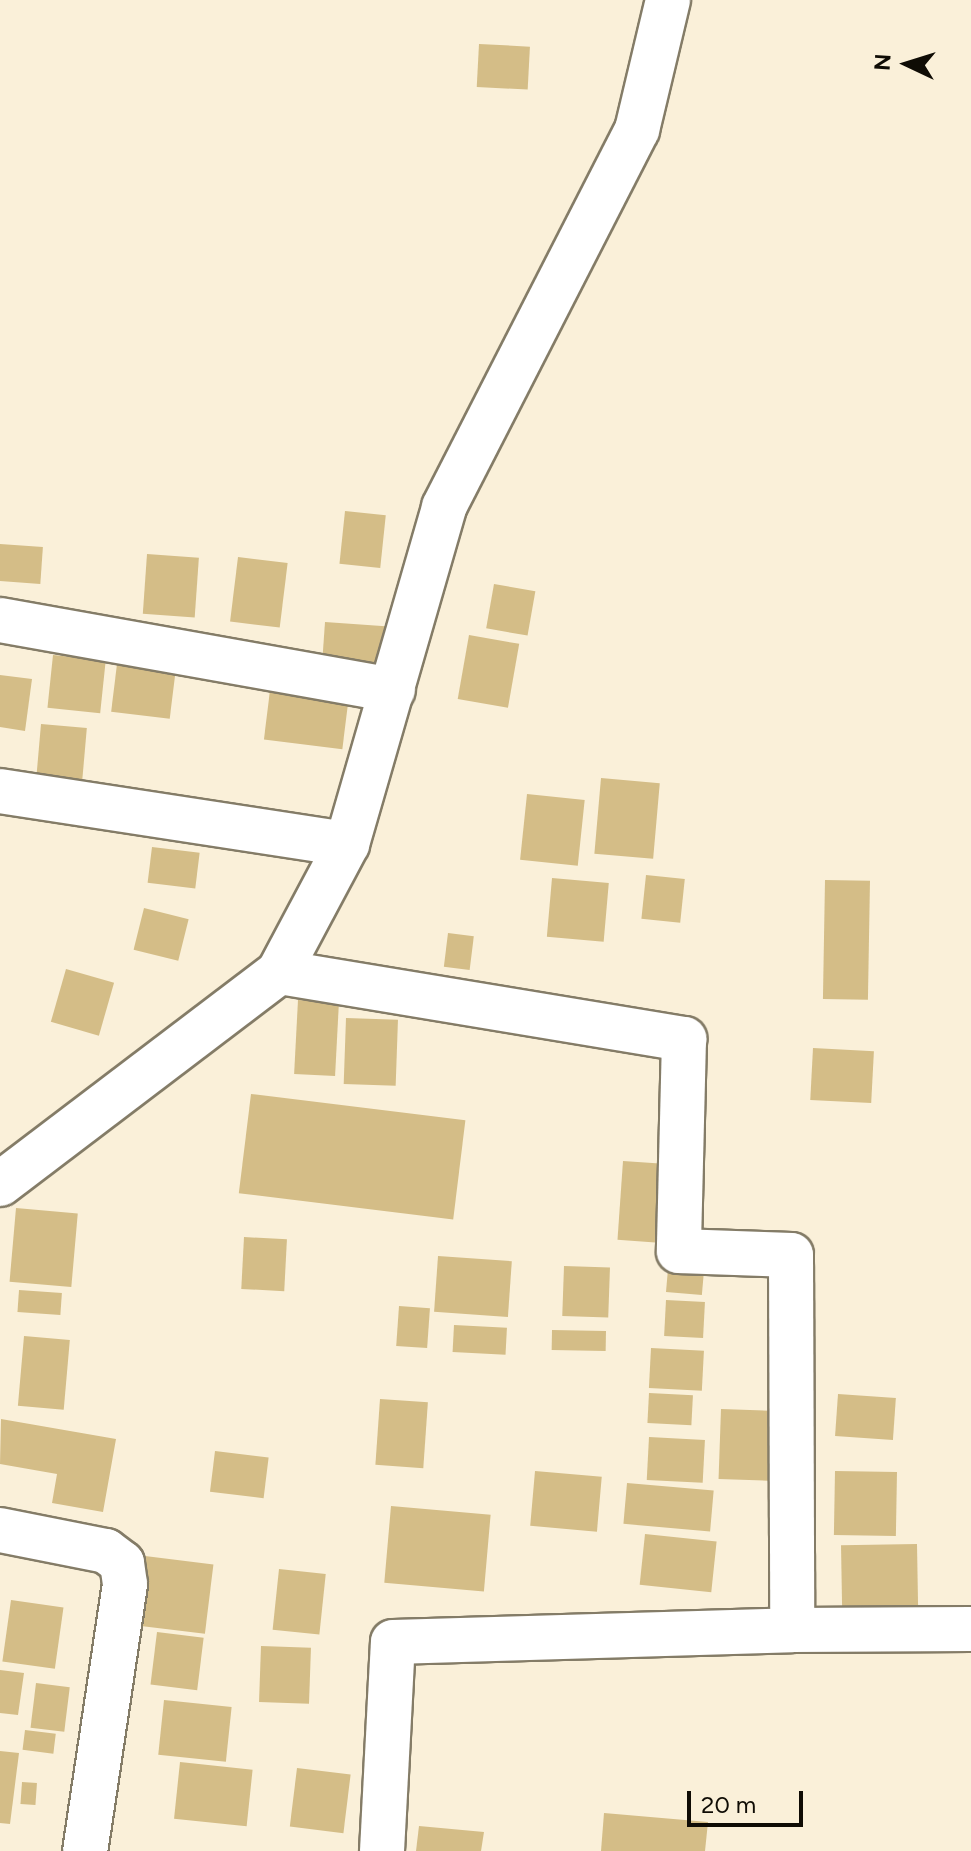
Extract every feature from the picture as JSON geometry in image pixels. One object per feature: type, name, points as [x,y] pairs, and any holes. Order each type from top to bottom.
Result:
[{"type":"street","points":[[0,1184],[279,972],[347,844],[444,507],[637,130],[668,0]]},
{"type":"street","points":[[0,620],[393,690]]},
{"type":"street","points":[[0,791],[347,844]]},
{"type":"street","points":[[279,972],[684,1039],[679,1251],[791,1255],[792,1630]]},
{"type":"street","points":[[0,1530],[106,1551],[122,1563],[125,1584],[85,1851]]},
{"type":"street","points":[[382,1851],[393,1642],[792,1630],[971,1629]]},
{"type":"building","points":[[479,44],[530,47],[528,90],[477,87]]},
{"type":"building","points":[[345,511],[386,515],[380,568],[339,564]]},
{"type":"building","points":[[0,544],[43,547],[40,584],[0,581]]},
{"type":"building","points":[[147,554],[199,558],[195,617],[143,614]]},
{"type":"building","points":[[238,557],[288,563],[280,628],[230,622]]},
{"type":"building","points":[[494,584],[535,591],[528,636],[486,628]]},
{"type":"building","points":[[325,622],[389,626],[386,669],[322,665]]},
{"type":"building","points":[[469,635],[519,644],[508,708],[458,699]]},
{"type":"building","points":[[53,655],[106,661],[100,713],[47,708]]},
{"type":"building","points":[[117,664],[176,671],[170,719],[111,712]]},
{"type":"building","points":[[0,675],[32,679],[25,731],[0,727]]},
{"type":"building","points":[[271,682],[349,692],[342,749],[264,740]]},
{"type":"building","points":[[41,724],[87,728],[82,783],[36,779]]},
{"type":"building","points":[[601,778],[660,783],[653,859],[594,854]]},
{"type":"building","points":[[527,794],[585,800],[578,866],[520,860]]},
{"type":"building","points":[[152,847],[200,853],[195,889],[148,883]]},
{"type":"building","points":[[646,875],[685,879],[680,923],[641,919]]},
{"type":"building","points":[[552,878],[609,883],[604,942],[547,937]]},
{"type":"building","points":[[825,880],[870,881],[868,1000],[823,999]]},
{"type":"building","points":[[144,908],[189,919],[178,961],[134,950]]},
{"type":"building","points":[[448,933],[474,936],[470,970],[444,967]]},
{"type":"building","points":[[66,969],[114,983],[99,1036],[51,1022]]},
{"type":"building","points":[[298,1000],[339,1002],[335,1076],[294,1074]]},
{"type":"building","points":[[346,1018],[398,1020],[396,1086],[344,1084]]},
{"type":"building","points":[[813,1048],[874,1051],[871,1103],[810,1100]]},
{"type":"building","points":[[251,1094],[465,1120],[453,1220],[239,1193]]},
{"type":"building","points":[[623,1161],[678,1165],[672,1244],[617,1240]]},
{"type":"building","points":[[16,1208],[78,1213],[71,1287],[10,1282]]},
{"type":"building","points":[[244,1237],[287,1239],[284,1291],[241,1289]]},
{"type":"building","points":[[438,1256],[512,1261],[508,1317],[434,1312]]},
{"type":"building","points":[[564,1266],[610,1268],[608,1318],[562,1316]]},
{"type":"building","points":[[668,1269],[704,1272],[702,1295],[666,1292]]},
{"type":"building","points":[[19,1290],[62,1293],[60,1315],[17,1312]]},
{"type":"building","points":[[666,1300],[705,1302],[703,1338],[664,1336]]},
{"type":"building","points":[[399,1306],[430,1308],[427,1348],[396,1346]]},
{"type":"building","points":[[454,1325],[507,1328],[506,1355],[453,1352]]},
{"type":"building","points":[[552,1330],[606,1331],[606,1351],[552,1350]]},
{"type":"building","points":[[24,1336],[70,1340],[64,1410],[18,1406]]},
{"type":"building","points":[[651,1348],[704,1351],[702,1391],[649,1388]]},
{"type":"building","points":[[649,1393],[693,1395],[691,1425],[647,1423]]},
{"type":"building","points":[[838,1394],[896,1398],[893,1440],[835,1436]]},
{"type":"building","points":[[380,1399],[428,1402],[423,1468],[375,1465]]},
{"type":"building","points":[[721,1409],[778,1411],[776,1481],[719,1479]]},
{"type":"building","points":[[1,1419],[116,1439],[103,1512],[52,1503],[57,1474],[0,1464]]},
{"type":"building","points":[[649,1437],[705,1440],[703,1483],[647,1480]]},
{"type":"building","points":[[215,1451],[269,1458],[264,1498],[210,1492]]},
{"type":"building","points":[[535,1471],[602,1477],[597,1532],[530,1526]]},
{"type":"building","points":[[835,1471],[897,1472],[896,1536],[834,1535]]},
{"type":"building","points":[[627,1483],[714,1491],[710,1531],[623,1524]]},
{"type":"building","points":[[391,1506],[491,1515],[484,1591],[384,1583]]},
{"type":"building","points":[[645,1534],[717,1542],[711,1592],[640,1585]]},
{"type":"building","points":[[917,1544],[918,1612],[842,1613],[841,1545]]},
{"type":"building","points":[[137,1555],[213,1564],[205,1634],[128,1624]]},
{"type":"building","points":[[279,1569],[326,1574],[319,1635],[273,1630]]},
{"type":"building","points":[[11,1600],[63,1607],[55,1669],[2,1661]]},
{"type":"building","points":[[157,1632],[204,1638],[197,1690],[151,1685]]},
{"type":"building","points":[[261,1646],[311,1648],[309,1704],[259,1702]]},
{"type":"building","points":[[0,1670],[24,1673],[18,1715],[0,1713]]},
{"type":"building","points":[[36,1683],[70,1687],[64,1732],[31,1728]]},
{"type":"building","points":[[164,1700],[232,1707],[226,1762],[158,1755]]},
{"type":"building","points":[[25,1730],[56,1734],[53,1754],[23,1750]]},
{"type":"building","points":[[0,1751],[19,1753],[10,1824],[0,1823]]},
{"type":"building","points":[[180,1762],[253,1770],[247,1826],[174,1819]]},
{"type":"building","points":[[297,1768],[351,1775],[343,1833],[290,1827]]},
{"type":"building","points":[[22,1782],[37,1783],[35,1805],[20,1804]]},
{"type":"building","points":[[604,1813],[708,1822],[705,1851],[601,1851]]},
{"type":"building","points":[[419,1826],[484,1832],[481,1851],[416,1851]]}]
